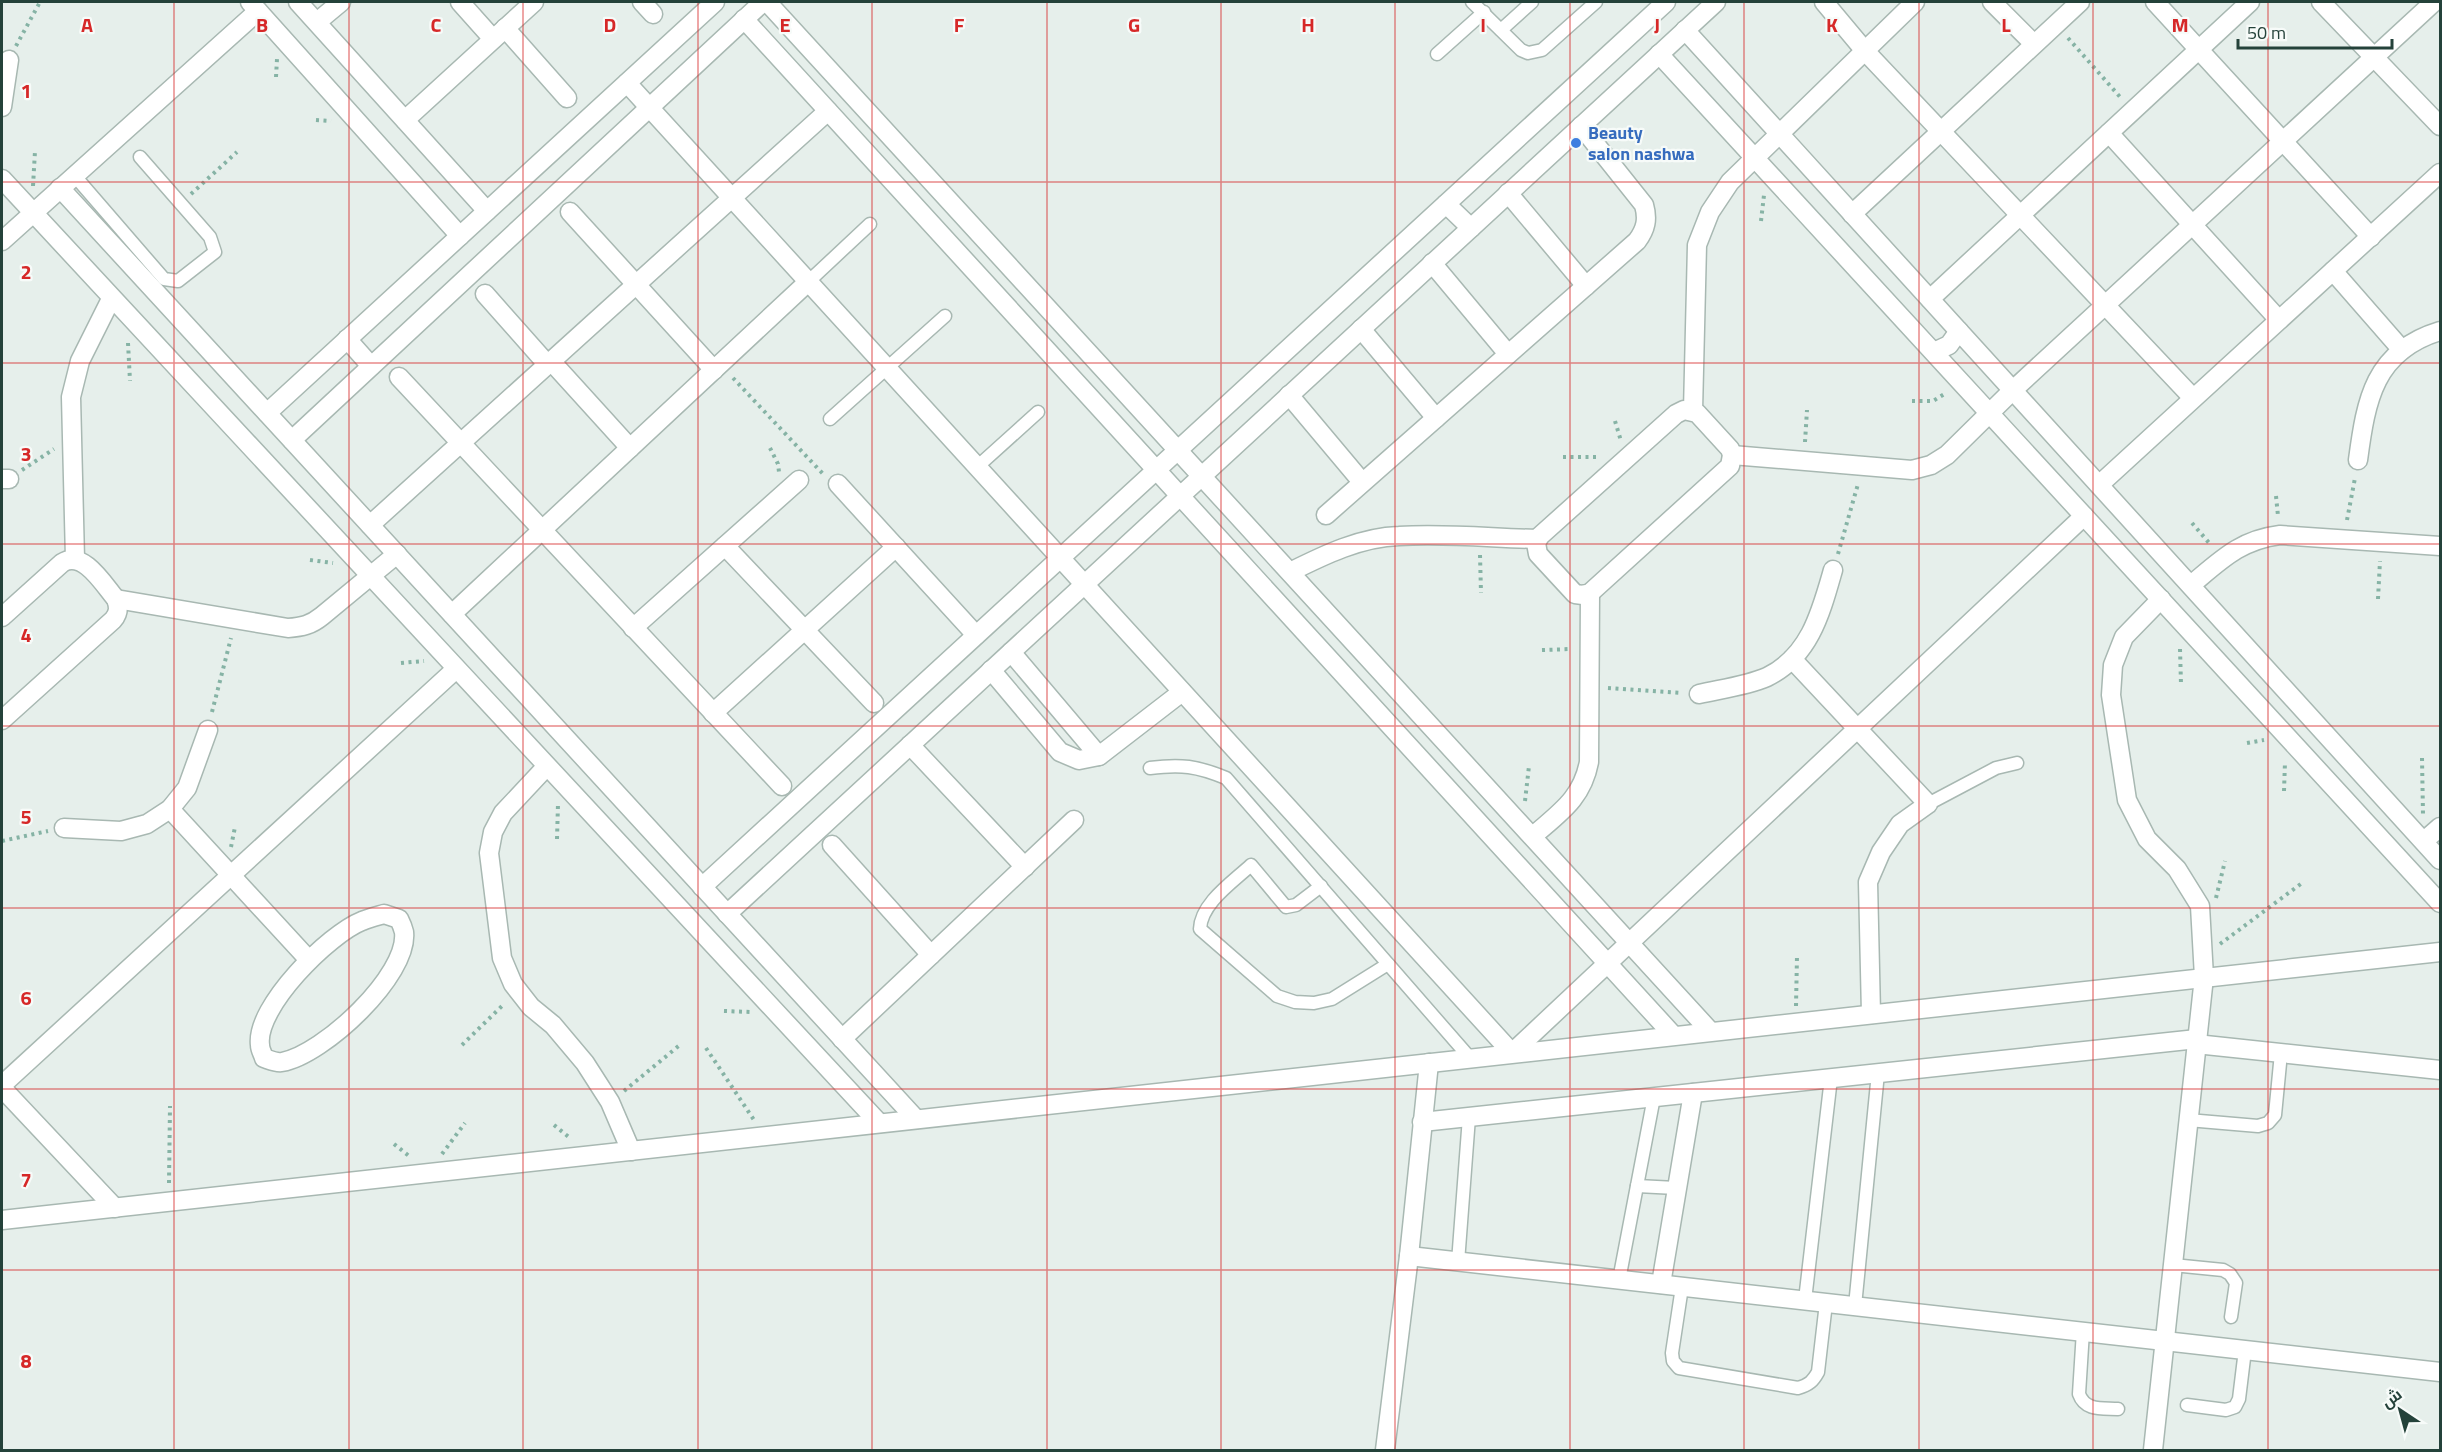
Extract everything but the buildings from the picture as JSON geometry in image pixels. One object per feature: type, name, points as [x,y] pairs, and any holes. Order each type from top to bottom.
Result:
[{"type":"street","points":[[298,2],[487,211]]},
{"type":"street","points":[[317,22],[341,2]]},
{"type":"street","points":[[460,2],[499,34],[567,98]]},
{"type":"street","points":[[405,120],[534,2]]},
{"type":"street","points":[[267,413],[715,2]]},
{"type":"street","points":[[292,440],[765,2],[1528,830],[1710,1031]]},
{"type":"street","points":[[702,887],[1666,2]]},
{"type":"street","points":[[727,914],[1716,2]]},
{"type":"street","points":[[1824,2],[1864,51],[2193,399]]},
{"type":"street","points":[[1693,411],[1697,245],[1710,212],[1730,182],[1916,2]]},
{"type":"street","points":[[1992,2],[2034,44]]},
{"type":"street","points":[[1852,214],[2080,2]]},
{"type":"street","points":[[2155,2],[2371,237]]},
{"type":"street","points":[[1930,299],[2250,2]]},
{"type":"street","points":[[2320,2],[2440,126]]},
{"type":"street","points":[[1732,455],[1912,470],[1931,465],[1947,455],[2013,390],[2434,2]]},
{"type":"street","points":[[2,241],[254,6],[460,236]]},
{"type":"street","points":[[744,19],[1609,962],[1673,1035]]},
{"type":"street","points":[[1685,30],[2440,860]]},
{"type":"street","points":[[1659,54],[2440,903]]},
{"type":"street","points":[[2,107],[9,60]]},
{"type":"street","points":[[627,83],[1512,1053]]},
{"type":"street","points":[[370,525],[828,111]]},
{"type":"street","points":[[1326,515],[1637,241],[1646,224],[1644,205],[1581,126]]},
{"type":"street","points":[[2109,133],[2279,320]]},
{"type":"street","points":[[2099,485],[2440,173]]},
{"type":"street","points":[[2,179],[32,214],[879,1123]]},
{"type":"street","points":[[60,188],[916,1119]]},
{"type":"street","points":[[1508,193],[1586,286]]},
{"type":"street","points":[[1446,204],[1471,228]]},
{"type":"street","points":[[570,212],[717,367]]},
{"type":"street","points":[[1432,263],[1509,354]]},
{"type":"street","points":[[2333,271],[2402,350]]},
{"type":"street","points":[[452,614],[808,282]]},
{"type":"street","points":[[485,294],[630,448]]},
{"type":"street","points":[[75,559],[71,397],[74,378],[111,299]]},
{"type":"street","points":[[1361,329],[1436,418]]},
{"type":"street","points":[[1934,352],[1949,345],[1959,331]]},
{"type":"street","points":[[2358,460],[2368,398],[2382,372],[2402,350],[2426,335],[2440,331]]},
{"type":"street","points":[[347,339],[371,366]]},
{"type":"street","points":[[399,377],[782,786]]},
{"type":"street","points":[[1289,395],[1362,482]]},
{"type":"street","points":[[1290,572],[1324,555],[1360,543],[1397,536],[1538,539],[1676,414],[1684,410],[1693,411],[1730,449],[1732,460],[1726,471],[1590,592],[1579,595],[1572,592],[1538,554],[1538,539]]},
{"type":"street","points":[[633,628],[799,480]]},
{"type":"street","points":[[838,484],[976,635]]},
{"type":"street","points":[[1512,1053],[2084,516]]},
{"type":"street","points":[[2191,585],[2239,546],[2259,538],[2280,535],[2440,546]]},
{"type":"street","points":[[725,546],[874,702]]},
{"type":"street","points":[[713,713],[896,547]]},
{"type":"street","points":[[116,598],[288,627],[306,626],[322,616],[397,554]]},
{"type":"street","points":[[2,617],[62,563],[75,559],[84,562],[116,598],[118,610],[113,621],[2,720]]},
{"type":"street","points":[[1699,694],[1767,677],[1792,659],[1812,635],[1833,570]]},
{"type":"street","points":[[1528,830],[1567,806],[1578,794],[1586,778],[1589,762],[1590,592]]},
{"type":"street","points":[[2153,1450],[2204,977],[2203,957],[2200,906],[2178,869],[2147,839],[2127,800],[2111,695],[2114,665],[2124,637],[2161,599]]},
{"type":"street","points":[[1011,652],[1099,756]]},
{"type":"street","points":[[1792,659],[1928,804],[1900,824],[1881,852],[1868,882],[1871,1014]]},
{"type":"street","points":[[115,1208],[2,1086],[456,669]]},
{"type":"street","points":[[991,670],[1060,752],[1079,760],[1099,756],[1182,692]]},
{"type":"street","points":[[64,828],[121,831],[147,824],[170,809],[187,788],[208,730]]},
{"type":"street","points":[[1415,751],[1436,730]]},
{"type":"street","points":[[910,745],[1025,867]]},
{"type":"street","points":[[552,773],[503,813],[493,832],[489,853],[502,958],[518,991],[531,1007],[553,1025],[585,1063],[610,1102],[631,1151]]},
{"type":"street","points":[[2365,821],[2387,801]]},
{"type":"street","points":[[170,809],[309,960]]},
{"type":"street","points":[[842,1039],[1074,820]]},
{"type":"street","points":[[618,844],[644,823]]},
{"type":"street","points":[[2424,841],[2440,827]]},
{"type":"street","points":[[832,845],[931,955]]},
{"type":"street","points":[[384,914],[399,919],[404,933],[398,957],[382,985],[358,1014],[330,1039],[303,1056],[279,1063],[264,1058],[259,1044],[265,1020],[281,992],[309,960],[333,938],[361,921],[384,914]]},
{"type":"street","points":[[2,1220],[2440,952]]},
{"type":"street","points":[[1422,1122],[1878,1073],[2196,1042],[2440,1070]]},
{"type":"street","points":[[1384,1450],[1409,1256],[1429,1063]]},
{"type":"street","points":[[1661,1284],[1693,1093]]},
{"type":"street","points":[[1409,1256],[2440,1372]]},
{"type":"lane","points":[[1472,2],[1521,50],[1535,52],[1542,50],[1596,2]]},
{"type":"lane","points":[[1501,30],[1532,2]]},
{"type":"lane","points":[[1437,54],[1484,12]]},
{"type":"lane","points":[[74,175],[164,279],[169,281],[183,279],[215,252],[210,237],[140,157]]},
{"type":"lane","points":[[808,282],[870,224]]},
{"type":"lane","points":[[830,420],[945,316]]},
{"type":"lane","points":[[977,467],[1038,412]]},
{"type":"lane","points":[[1928,804],[1996,768],[2017,763]]},
{"type":"lane","points":[[1150,768],[1184,766],[1202,768],[1226,778],[1470,1058]]},
{"type":"lane","points":[[1321,886],[1296,905],[1286,907],[1251,865],[1207,908],[1200,919],[1200,929],[1277,996],[1295,1002],[1314,1003],[1332,999],[1388,964]]},
{"type":"lane","points":[[2188,1120],[2258,1126],[2268,1123],[2275,1115],[2282,1053]]},
{"type":"lane","points":[[1855,1306],[1878,1073]]},
{"type":"lane","points":[[1805,1300],[1831,1078]]},
{"type":"lane","points":[[1619,1280],[1654,1097]]},
{"type":"lane","points":[[1458,1262],[1468,1117]]},
{"type":"lane","points":[[1637,1186],[1676,1188]]},
{"type":"lane","points":[[2173,1265],[2223,1270],[2230,1274],[2236,1283],[2231,1317]]},
{"type":"lane","points":[[1682,1287],[1672,1353],[1673,1361],[1679,1368],[1798,1388],[1807,1386],[1818,1372],[1827,1303]]},
{"type":"lane","points":[[2083,1332],[2079,1394],[2082,1402],[2090,1407],[2118,1409]]},
{"type":"lane","points":[[2187,1405],[2226,1410],[2235,1407],[2239,1399],[2245,1350]]},
{"type":"path","points":[[9,60],[40,2]]},
{"type":"path","points":[[2055,24],[2132,110]]},
{"type":"path","points":[[181,203],[237,152]]},
{"type":"path","points":[[126,315],[130,381]]},
{"type":"path","points":[[717,367],[832,484],[838,484]]},
{"type":"path","points":[[1912,400],[1933,401],[1961,382]]},
{"type":"path","points":[[1804,461],[1807,410]]},
{"type":"path","points":[[5,479],[72,437]]},
{"type":"path","points":[[2343,539],[2358,460]]},
{"type":"path","points":[[1833,570],[1863,466]]},
{"type":"path","points":[[2192,523],[2223,558]]},
{"type":"path","points":[[1480,538],[1481,593]]},
{"type":"path","points":[[2378,599],[2381,542]]},
{"type":"path","points":[[208,730],[236,619]]},
{"type":"path","points":[[1542,650],[1590,648]]},
{"type":"path","points":[[1590,687],[1699,694]]},
{"type":"path","points":[[2422,758],[2424,841]]},
{"type":"path","points":[[1528,830],[1529,766]]},
{"type":"path","points":[[552,773],[557,839]]},
{"type":"path","points":[[2,841],[64,828]]},
{"type":"path","points":[[2203,957],[2302,883]]},
{"type":"path","points":[[1796,1022],[1797,956]]},
{"type":"path","points":[[462,1045],[518,991]]},
{"type":"path","points":[[610,1102],[681,1044]]},
{"type":"path","points":[[706,1048],[765,1136]]},
{"type":"path","points":[[168,1202],[170,1106]]},
{"type":"place","name":"Beauty salon nashwa","points":[[1576,143]]}]
